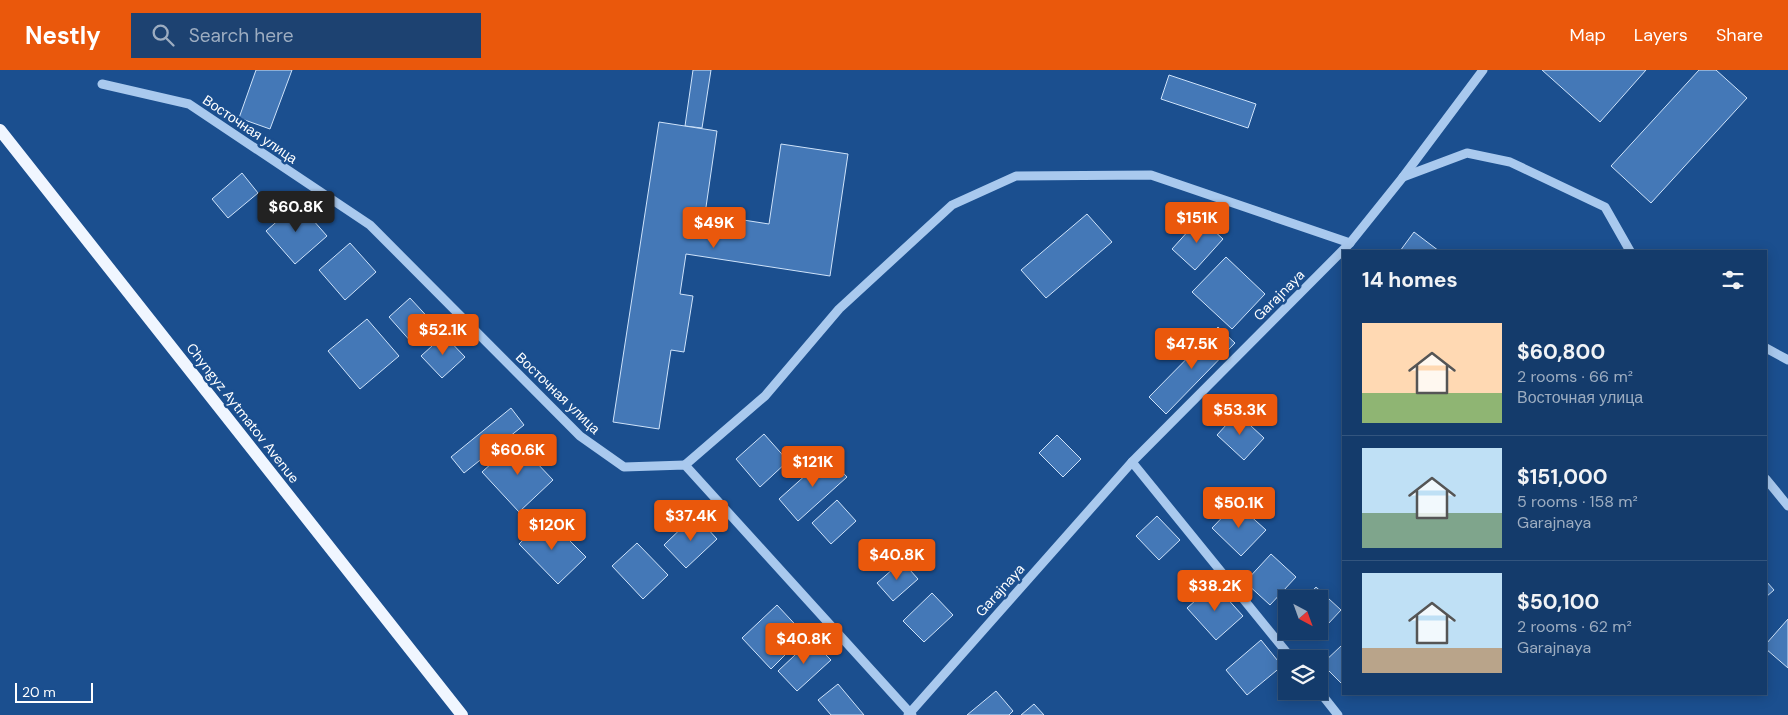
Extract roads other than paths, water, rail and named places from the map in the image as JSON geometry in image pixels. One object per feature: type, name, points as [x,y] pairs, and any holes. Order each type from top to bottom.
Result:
[{"type":"main road","name":"Chyngyz Aytmatov Avenue","points":[[0,130],[462,715]]},
{"type":"street","name":"Garajnaya","points":[[1343,250],[1403,177],[1483,70]]},
{"type":"street","name":"Восточная улица","points":[[102,84],[189,104],[370,225],[580,436],[624,467],[685,465]]},
{"type":"street","points":[[1403,177],[1467,153],[1510,162],[1605,207],[1629,250]]},
{"type":"street","points":[[910,714],[685,465],[765,396],[839,309],[952,205],[1016,176],[1151,175],[1350,243]]},
{"type":"street","name":"Garajnaya","points":[[910,714],[1132,462],[1342,251]]},
{"type":"street","points":[[1767,349],[1788,360]]},
{"type":"street","points":[[1132,462],[1285,650]]},
{"type":"street","points":[[1767,480],[1788,506]]},
{"type":"street","points":[[1326,700],[1338,715]]}]
